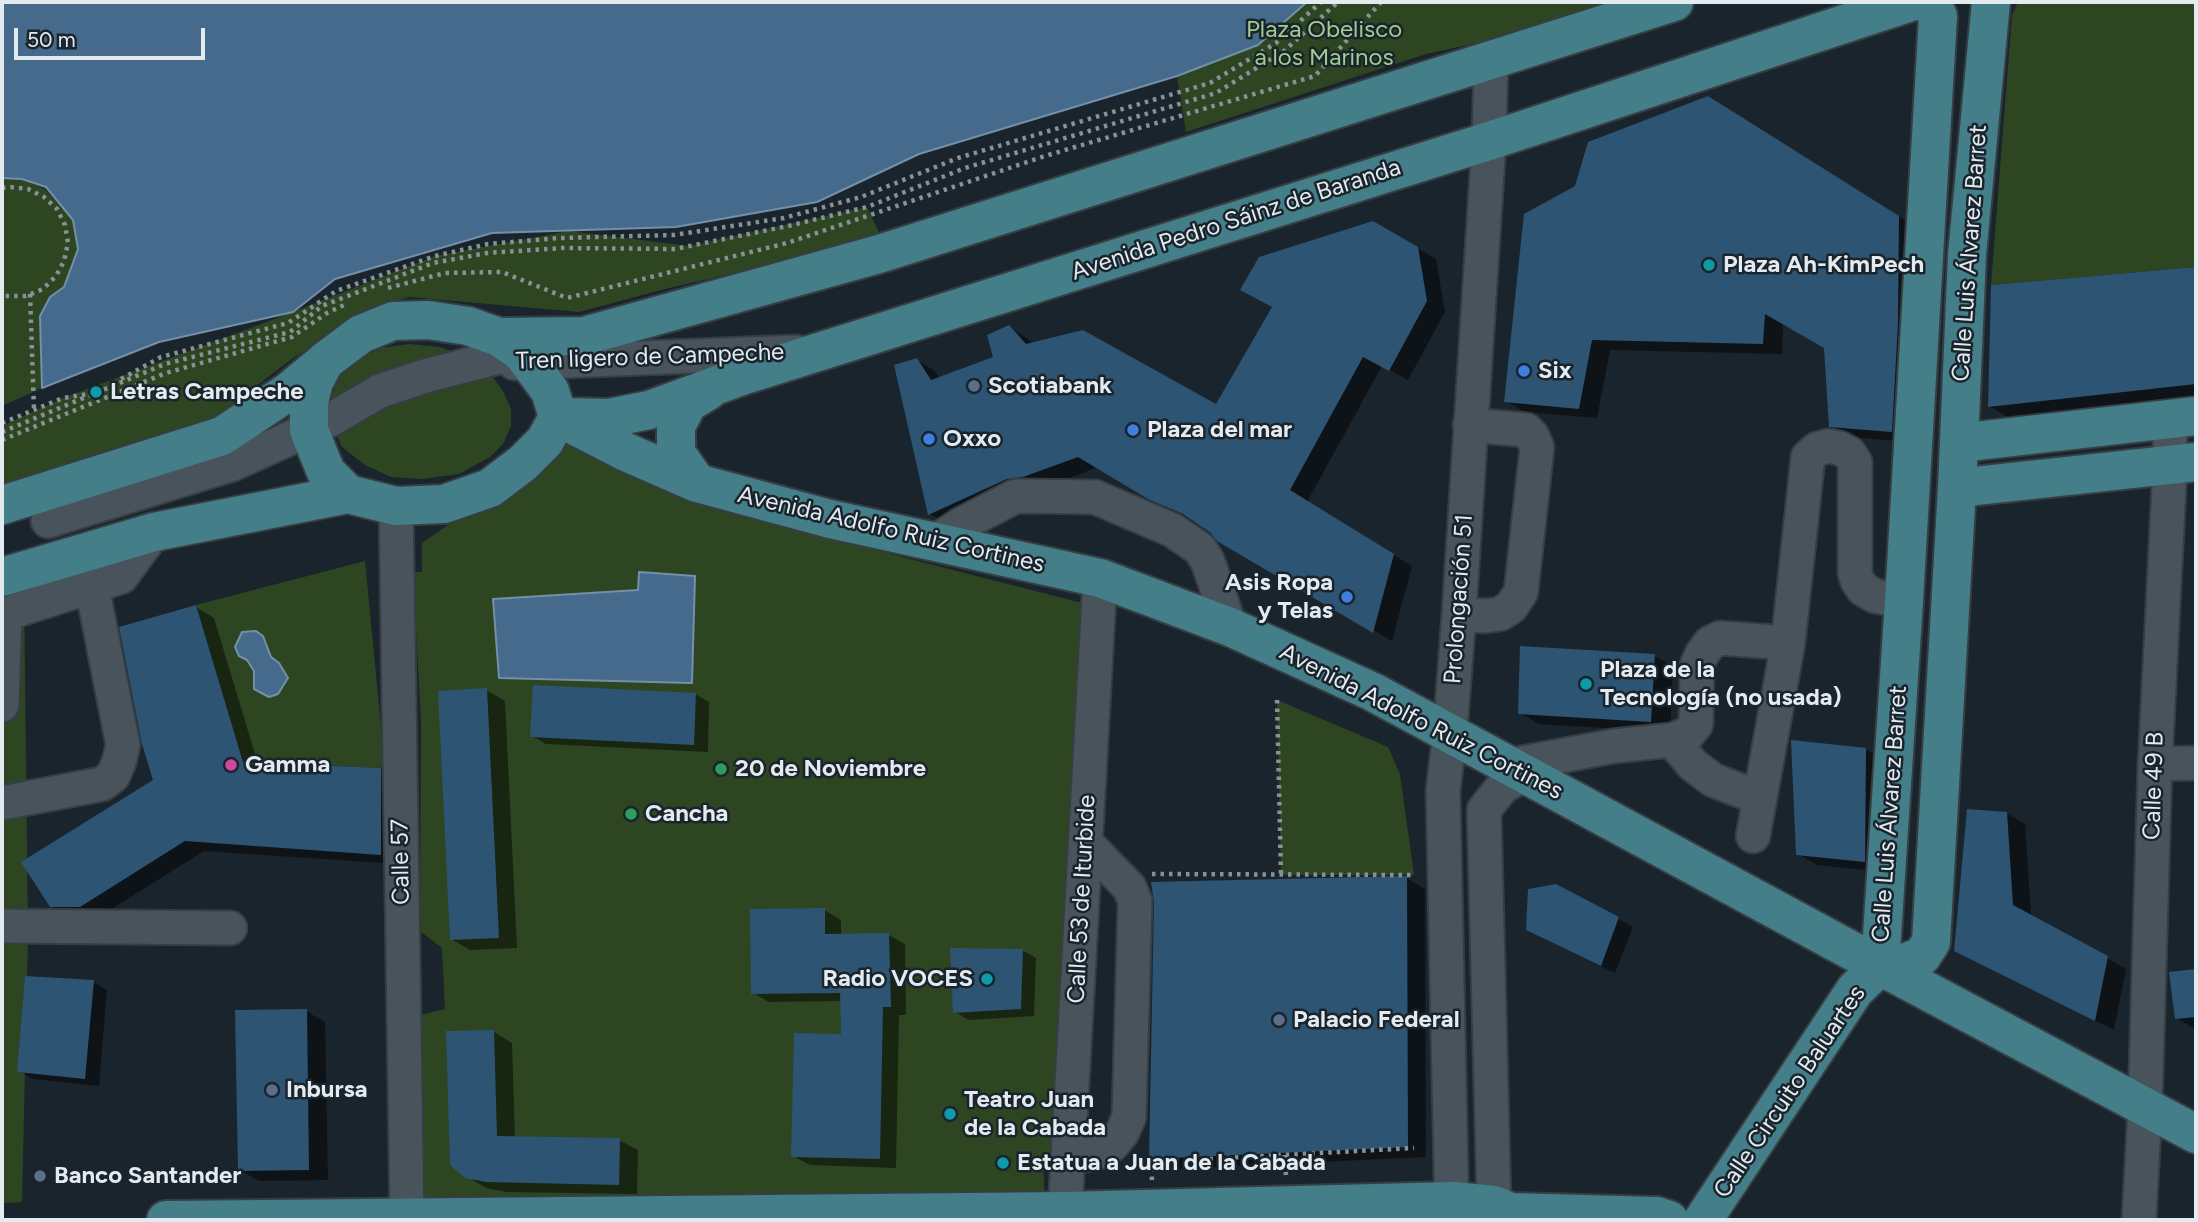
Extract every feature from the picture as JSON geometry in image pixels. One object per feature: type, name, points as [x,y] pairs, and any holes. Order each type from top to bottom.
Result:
[{"type":"main road","points":[[507,354],[879,254],[1674,2]]},
{"type":"main road","name":"Avenida Pedro Sáinz de Baranda","points":[[558,417],[609,418],[649,410],[713,389],[742,376],[1489,141],[1911,2]]},
{"type":"main road","name":"Calle Luis Álvarez Barret","points":[[1924,2],[1932,6],[1938,16],[1880,966],[1922,956],[1931,942],[1957,488],[1967,255],[1991,2]]},
{"type":"main road","points":[[1924,254],[1967,255]]},
{"type":"main road","points":[[2,505],[222,436],[288,392],[360,334],[393,321],[428,320],[468,326],[507,354],[550,391],[558,417],[545,441],[523,463],[490,488],[444,504],[396,506],[348,494],[154,532],[3,602]]},
{"type":"main road","points":[[325,360],[309,402],[309,430],[326,472],[348,494]]},
{"type":"main road","points":[[697,483],[676,453],[676,426],[688,402],[713,389]]},
{"type":"main road","name":"Avenida Adolfo Ruiz Cortines","points":[[558,417],[626,452],[697,483],[830,519],[1100,578],[1230,627],[1373,692],[2196,1134]]},
{"type":"main road","points":[[1959,443],[2183,417]]},
{"type":"main road","points":[[1957,488],[2183,464]]},
{"type":"main road","points":[[1903,619],[1949,638]]},
{"type":"main road","points":[[1897,714],[1945,716]]},
{"type":"main road","name":"Calle Circuito Baluartes","points":[[1703,1220],[1855,990],[1880,966]]},
{"type":"main road","points":[[166,1220],[1066,1216],[1452,1211],[1657,1216],[1669,1220]]},
{"type":"street","name":"Prolongación 51","points":[[1452,1211],[1443,791],[1459,614],[1489,141],[1491,61]]},
{"type":"street","name":"Tren ligero de Campeche","points":[[48,521],[233,464],[309,430],[380,391],[507,354],[824,351]]},
{"type":"street","name":"Calle 49 B","points":[[2138,1220],[2145,1107],[2154,764],[2183,464],[2183,417]]},
{"type":"street","points":[[1459,614],[1500,614],[1511,607],[1521,592],[1537,447],[1526,430],[1470,425]]},
{"type":"street","points":[[1753,836],[1788,643],[1808,457],[1817,449],[1828,446],[1839,448],[1849,453],[1855,462],[1857,580],[1863,589],[1903,619]]},
{"type":"street","points":[[935,542],[1016,496],[1095,497],[1172,530],[1200,549],[1208,562],[1230,627]]},
{"type":"street","name":"Calle 57","points":[[396,506],[407,1218]]},
{"type":"street","points":[[2,705],[3,602],[92,587],[121,578],[154,532]]},
{"type":"street","name":"Calle 53 de Iturbide","points":[[1066,1216],[1100,578]]},
{"type":"street","points":[[2,803],[102,784],[113,776],[119,762],[122,746],[92,587]]},
{"type":"street","points":[[1500,1213],[1484,810],[1518,770],[1614,746],[1672,740],[1688,734],[1696,724],[1698,665],[1710,643],[1720,638],[1788,643]]},
{"type":"street","points":[[1672,740],[1693,765],[1713,780],[1759,798]]},
{"type":"street","points":[[2154,764],[2196,763]]},
{"type":"street","points":[[1068,1159],[1098,1152],[1112,1145],[1122,1133],[1129,1117],[1135,901],[1129,887],[1086,843]]},
{"type":"street","points":[[2,926],[230,928]]},
{"type":"path","points":[[2,423],[64,398],[96,392],[161,357],[288,323],[336,291],[435,256],[488,244],[560,238],[674,235],[784,218],[861,197],[958,158],[1210,83],[1276,43],[1321,2]]},
{"type":"path","points":[[2,432],[165,363],[290,332],[322,306],[433,263],[487,253],[562,248],[675,249],[788,226],[867,206],[965,168],[1216,93],[1284,51],[1338,2]]},
{"type":"path","points":[[2,440],[166,373],[292,337],[327,313],[380,289],[445,273],[502,272],[567,298],[788,243],[1045,156],[1315,76],[1381,2]]},
{"type":"path","points":[[2,188],[28,189],[44,197],[57,209],[65,226],[68,243],[64,261],[56,276],[43,289],[7,298],[2,296]]},
{"type":"path","points":[[30,294],[34,410]]},
{"type":"path","points":[[1277,700],[1281,875]]},
{"type":"path","points":[[1141,874],[1414,875]]},
{"type":"path","points":[[1151,1162],[1414,1148]]},
{"type":"green space","name":"Plaza Obelisco a los Marinos","points":[[1307,2],[1622,2],[1537,30],[1426,54],[1186,132],[1177,76],[1258,45]]},
{"type":"green space","points":[[2018,2],[2196,2],[2196,267],[1991,285],[2012,15]]},
{"type":"green space","points":[[2,178],[22,179],[45,189],[73,220],[78,249],[64,288],[47,300],[40,316],[42,388],[2,406]]},
{"type":"green space","points":[[867,207],[882,239],[669,288],[579,312],[409,297],[365,312],[289,361],[207,424],[2,488],[2,426],[63,398],[435,256],[569,231],[689,246]]},
{"type":"green space","points":[[409,344],[439,347],[463,355],[492,376],[511,409],[511,426],[503,444],[490,457],[459,474],[422,479],[391,477],[365,465],[342,447],[330,420],[332,395],[340,376],[359,359],[381,348]]},
{"type":"green space","name":"20 de Noviembre","points":[[571,439],[824,537],[1086,604],[1055,1156],[1043,1163],[1045,1201],[423,1204],[416,1016],[445,1009],[442,948],[420,931],[421,721],[413,572],[422,572],[422,543]]},
{"type":"green space","points":[[365,561],[385,768],[243,762],[196,605]]},
{"type":"green space","points":[[24,588],[28,936],[22,1202],[2,1203],[2,594]]},
{"type":"green space","points":[[1277,700],[1388,747],[1400,774],[1414,875],[1281,875]]},
{"type":"water","points":[[2,2],[1307,2],[1258,45],[1177,76],[919,154],[817,202],[676,227],[492,233],[335,279],[293,312],[159,342],[42,388],[40,316],[50,297],[64,287],[78,249],[73,220],[46,187],[22,179],[2,178]]},
{"type":"water","points":[[639,572],[695,576],[692,683],[499,678],[493,599],[638,590]]},
{"type":"water","points":[[256,631],[263,636],[271,657],[279,663],[288,678],[278,694],[269,697],[254,689],[254,671],[247,660],[239,656],[235,647],[242,632]]},
{"type":"building","name":"Plaza Ah-KimPech","points":[[1708,96],[1899,216],[1898,323],[1892,432],[1829,427],[1824,348],[1765,314],[1763,344],[1592,340],[1579,409],[1504,402],[1524,214],[1575,186],[1588,142]]},
{"type":"building","name":"Plaza del mar","points":[[1373,221],[1418,247],[1427,301],[1389,371],[1363,357],[1290,490],[1394,554],[1373,633],[1217,541],[1211,533],[1183,514],[1148,499],[1078,457],[1023,477],[1007,479],[928,515],[894,365],[917,358],[931,380],[993,357],[987,335],[1009,325],[1026,344],[1083,330],[1216,404],[1272,307],[1240,290],[1259,257]]},
{"type":"building","points":[[2196,267],[2196,384],[1988,407],[1991,285]]},
{"type":"building","name":"Gamma","points":[[196,605],[243,762],[381,768],[381,855],[185,841],[80,907],[50,907],[21,862],[153,780],[142,744],[119,627]]},
{"type":"building","name":"Plaza de la Tecnología (no usada)","points":[[1520,646],[1655,654],[1651,722],[1518,714]]},
{"type":"building","points":[[533,685],[696,693],[694,745],[530,737]]},
{"type":"building","points":[[487,688],[499,938],[450,940],[438,691]]},
{"type":"building","points":[[1791,740],[1866,748],[1865,862],[1796,855]]},
{"type":"building","points":[[1967,809],[2007,812],[2013,905],[2108,956],[2095,1021],[1954,951]]},
{"type":"building","name":"Palacio Federal","points":[[1407,876],[1408,1147],[1149,1159],[1154,902],[1151,882]]},
{"type":"building","points":[[1556,884],[1619,917],[1601,966],[1526,930],[1528,889]]},
{"type":"building","points":[[825,908],[825,934],[889,933],[891,1007],[883,1007],[880,1159],[791,1157],[794,1033],[841,1034],[840,993],[751,994],[750,909]]},
{"type":"building","name":"Radio VOCES","points":[[950,948],[1023,949],[1021,1009],[953,1013]]},
{"type":"building","points":[[2196,969],[2196,1017],[2175,1019],[2169,972]]},
{"type":"building","points":[[25,976],[94,980],[85,1079],[17,1072]]},
{"type":"building","name":"Inbursa","points":[[307,1009],[309,1170],[238,1171],[235,1010]]},
{"type":"building","points":[[494,1030],[497,1136],[620,1138],[619,1185],[486,1182],[465,1178],[450,1165],[446,1031]]},
{"type":"place","name":"Plaza Ah-KimPech","points":[[1709,265]]},
{"type":"place","name":"Six","points":[[1524,371]]},
{"type":"place","name":"Scotiabank","points":[[974,386]]},
{"type":"place","name":"Letras Campeche","points":[[96,392]]},
{"type":"place","name":"Plaza del mar","points":[[1133,430]]},
{"type":"place","name":"Oxxo","points":[[929,439]]},
{"type":"place","name":"Asis Ropa y Telas","points":[[1347,597]]},
{"type":"place","name":"Plaza de la Tecnología (no usada)","points":[[1586,684]]},
{"type":"place","name":"Gamma","points":[[231,765]]},
{"type":"place","name":"20 de Noviembre","points":[[721,769]]},
{"type":"place","name":"Cancha","points":[[631,814]]},
{"type":"place","name":"Radio VOCES","points":[[987,979]]},
{"type":"place","name":"Palacio Federal","points":[[1279,1020]]},
{"type":"place","name":"Inbursa","points":[[272,1090]]},
{"type":"place","name":"Teatro Juan de la Cabada","points":[[950,1114]]},
{"type":"place","name":"Estatua a Juan de la Cabada","points":[[1003,1163]]},
{"type":"place","name":"Banco Santander","points":[[40,1176]]}]
